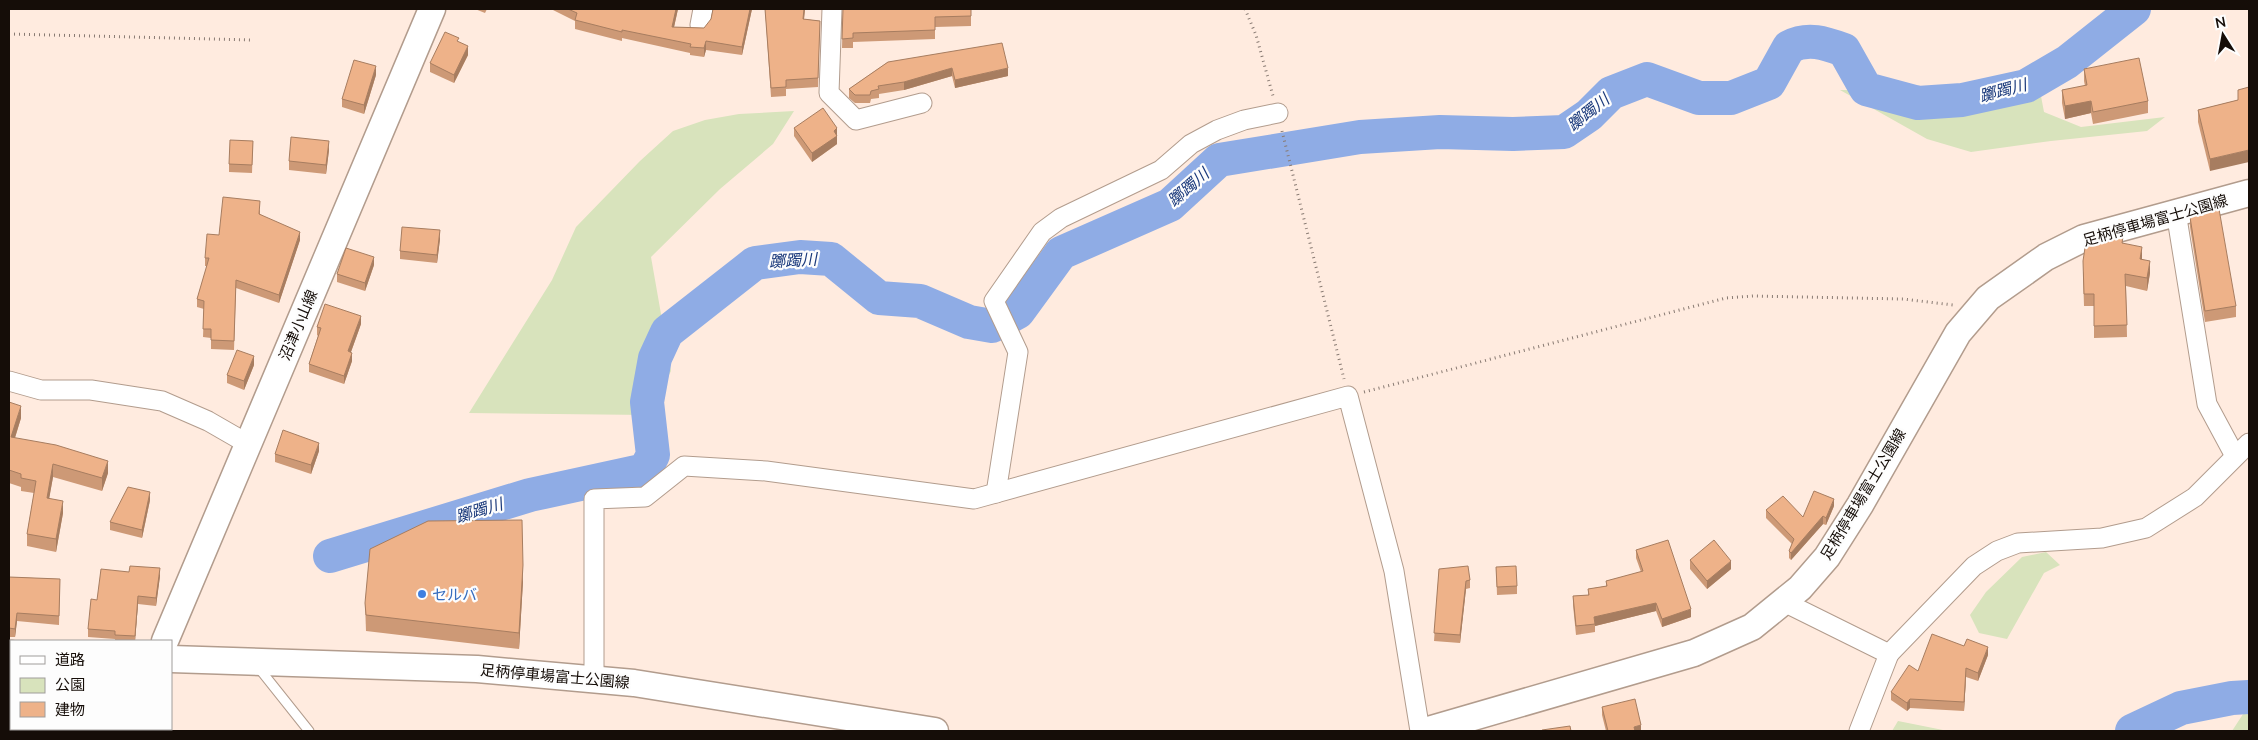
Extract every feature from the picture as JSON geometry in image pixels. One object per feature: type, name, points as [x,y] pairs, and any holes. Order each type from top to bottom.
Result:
[{"type":"main road","name":"沼津小山線","points":[[165,640],[432,9]]},
{"type":"main road","name":"足柄停車場富士公園線","points":[[1425,731],[1694,653],[1752,627],[1784,602],[1827,557],[1860,505],[1958,333],[1988,298],[2017,275],[2046,257],[2076,242],[2176,212],[2249,193]]},
{"type":"main road","name":"足柄停車場富士公園線","points":[[172,659],[477,670],[594,679],[717,695],[935,731]]},
{"type":"street","points":[[832,9],[829,93],[856,120],[922,103]]},
{"type":"street","points":[[996,493],[1018,352],[994,301],[1042,232],[1061,218],[1161,170],[1191,144],[1217,130],[1244,120],[1279,118]]},
{"type":"street","points":[[2176,212],[2207,404],[2235,456]]},
{"type":"street","points":[[9,381],[41,390],[91,390],[162,401],[208,420],[248,444]]},
{"type":"street","points":[[594,679],[594,500],[645,496],[684,466],[766,471],[974,499],[1348,396],[1394,570],[1420,731]]},
{"type":"street","points":[[1859,731],[1889,654],[1974,566],[1997,551],[2018,543],[2102,538],[2146,528],[2195,496],[2249,443]]},
{"type":"street","points":[[1784,602],[1889,654]]},
{"type":"lane","points":[[253,661],[309,731]]},
{"type":"path","points":[[1245,9],[1256,35],[1279,118],[1348,396],[1726,298],[1753,296],[1903,300],[1978,308]]},
{"type":"path","points":[[9,34],[253,40]]},
{"type":"green space","points":[[1840,90],[2040,91],[2044,112],[2081,127],[2165,117],[2147,131],[1971,152],[1927,139]]},
{"type":"green space","points":[[794,111],[773,144],[720,189],[651,257],[671,371],[648,415],[469,413],[552,280],[576,227],[640,161],[673,131],[705,120],[739,114]]},
{"type":"green space","points":[[2046,552],[2060,565],[2044,573],[2007,639],[1979,633],[1970,615],[1986,592],[2022,557]]},
{"type":"green space","points":[[2247,708],[2249,708],[2249,731],[2232,731]]},
{"type":"green space","points":[[1898,721],[1948,731],[1892,731]]},
{"type":"building","points":[[568,9],[676,9],[672,27],[704,28],[711,19],[713,9],[750,9],[742,47],[706,41],[704,48],[690,47],[691,44],[622,30],[622,32],[575,20],[577,13]]},
{"type":"building","points":[[765,9],[804,9],[803,19],[820,21],[818,78],[786,80],[786,87],[771,88]]},
{"type":"building","points":[[843,9],[971,9],[971,16],[935,17],[935,30],[853,33],[853,38],[842,39]]},
{"type":"building","points":[[445,32],[459,38],[457,41],[468,46],[454,75],[430,63]]},
{"type":"building","points":[[1002,43],[1008,68],[955,80],[952,68],[904,82],[878,86],[879,89],[871,91],[870,95],[855,95],[849,89],[888,62]]},
{"type":"building","points":[[2139,58],[2148,101],[2093,112],[2091,101],[2065,106],[2062,90],[2087,85],[2084,69]]},
{"type":"building","points":[[354,60],[376,66],[364,105],[342,99]]},
{"type":"building","points":[[2249,87],[2249,150],[2210,159],[2198,110],[2238,100],[2238,90]]},
{"type":"building","points":[[823,108],[837,128],[834,131],[837,136],[812,153],[794,128]]},
{"type":"building","points":[[291,137],[329,141],[326,165],[289,161]]},
{"type":"building","points":[[230,140],[253,141],[252,165],[229,164]]},
{"type":"building","points":[[223,197],[260,201],[259,214],[300,232],[279,295],[236,280],[234,341],[211,340],[211,329],[203,329],[204,301],[197,299],[209,258],[205,258],[207,234],[219,235]]},
{"type":"building","points":[[2219,209],[2236,306],[2205,311],[2190,217],[2192,214]]},
{"type":"building","points":[[402,227],[440,230],[437,255],[400,251]]},
{"type":"building","points":[[2111,234],[2123,237],[2122,243],[2142,247],[2140,259],[2150,261],[2147,278],[2125,274],[2127,325],[2094,326],[2094,294],[2084,294],[2083,261],[2086,241],[2094,239],[2105,241]]},
{"type":"building","points":[[346,248],[374,257],[365,283],[337,274]]},
{"type":"building","points":[[325,304],[361,316],[348,351],[352,353],[344,376],[309,364],[321,328],[317,327]]},
{"type":"building","points":[[237,350],[254,356],[244,381],[227,375]]},
{"type":"building","points":[[9,402],[21,406],[11,437],[56,445],[108,461],[102,478],[53,464],[47,498],[63,501],[56,539],[27,534],[36,481],[21,478],[21,474],[9,470]]},
{"type":"building","points":[[283,430],[319,443],[311,465],[275,454]]},
{"type":"building","points":[[128,487],[150,492],[142,530],[110,522]]},
{"type":"building","points":[[1814,491],[1834,499],[1826,518],[1823,516],[1791,553],[1789,551],[1794,539],[1766,510],[1783,496],[1803,517]]},
{"type":"building","points":[[522,520],[523,565],[519,633],[366,615],[365,603],[370,549],[428,521]]},
{"type":"building","points":[[1668,540],[1691,609],[1662,619],[1656,603],[1594,617],[1595,624],[1576,626],[1573,596],[1589,595],[1588,589],[1607,586],[1606,581],[1643,571],[1636,550]]},
{"type":"building","points":[[1714,540],[1731,561],[1707,581],[1690,560]]},
{"type":"building","points":[[130,566],[160,568],[156,598],[138,596],[135,636],[115,635],[115,631],[88,629],[91,599],[97,600],[101,569],[129,572]]},
{"type":"building","points":[[1468,566],[1470,580],[1466,581],[1460,635],[1434,633],[1439,569]]},
{"type":"building","points":[[1516,566],[1517,586],[1497,587],[1496,567]]},
{"type":"building","points":[[9,577],[60,579],[59,616],[17,613],[15,629],[9,628]]},
{"type":"building","points":[[1932,634],[1964,646],[1967,639],[1988,647],[1978,673],[1966,668],[1964,702],[1910,699],[1907,703],[1891,692],[1909,665],[1918,671]]},
{"type":"building","points":[[1635,699],[1641,725],[1634,727],[1635,731],[1608,731],[1602,707]]},
{"type":"building","points":[[1570,726],[1571,731],[1542,731],[1542,730]]},
{"type":"waterway","name":"躑躅川","points":[[330,556],[530,495],[645,470],[653,455],[647,402],[655,358],[667,332],[755,263],[800,257],[831,259],[879,298],[920,301],[969,322],[992,326],[1018,312],[1061,253],[1170,205],[1219,160],[1360,137],[1440,132],[1513,134],[1564,132],[1589,115],[1611,93],[1647,79],[1699,98],[1731,98],[1769,83],[1789,47],[1803,42],[1823,43],[1844,50],[1866,89],[1918,103],[1962,100],[2026,86],[2067,62],[2134,9]]},
{"type":"waterway","points":[[2132,731],[2181,708],[2232,698],[2249,697]]},
{"type":"waterway","name":"躑躅川","points":[[108,731],[112,730]]},
{"type":"place","name":"セルバ","points":[[422,594]]}]
